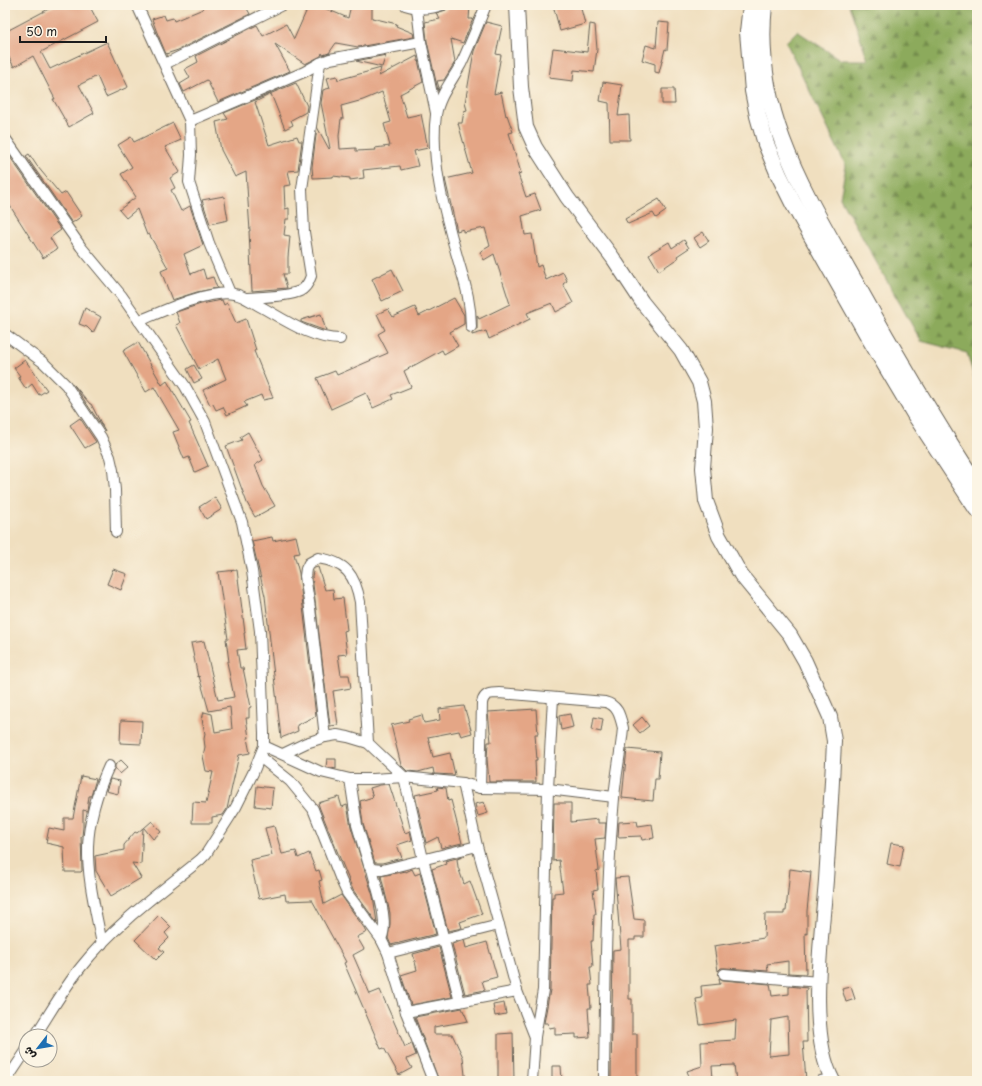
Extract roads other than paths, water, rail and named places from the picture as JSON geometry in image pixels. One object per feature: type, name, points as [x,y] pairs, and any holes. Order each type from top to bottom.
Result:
[{"type":"highway","points":[[752,5],[748,32],[753,91],[766,144],[779,175],[793,203],[870,339],[914,413],[977,509]]},
{"type":"highway","points":[[764,5],[764,66],[768,93],[776,126],[788,156],[804,191],[875,318],[936,423],[977,486]]},
{"type":"main road","points":[[517,5],[521,87],[526,128],[543,161],[567,197],[613,258],[642,302],[681,350],[699,382],[704,401],[706,428],[703,468],[706,502],[718,536],[741,575],[790,636],[804,661],[830,717],[834,741],[819,982],[820,1026],[823,1054],[829,1080]]},
{"type":"street","points":[[137,5],[190,121],[191,155],[189,182],[209,243],[230,293]]},
{"type":"street","points":[[165,64],[282,5]]},
{"type":"street","points":[[404,5],[425,10],[442,5]]},
{"type":"street","points":[[436,115],[441,97],[461,64],[486,5]]},
{"type":"street","points":[[417,9],[421,42],[436,115],[435,148],[445,212],[468,294],[471,327]]},
{"type":"street","points":[[190,121],[297,75],[320,63],[341,56],[421,42]]},
{"type":"street","points":[[246,298],[284,295],[300,292],[309,283],[311,276],[304,232],[302,189],[320,63]]},
{"type":"street","points":[[5,138],[81,247],[121,295],[185,386],[204,422],[242,522],[252,571],[260,631],[264,746],[236,807],[206,854],[122,924],[81,967],[40,1028]]},
{"type":"street","points":[[139,321],[195,299],[215,294],[230,293],[246,298],[306,331],[323,337],[340,339]]},
{"type":"street","points":[[5,334],[44,363],[66,385],[101,437],[110,457],[113,470],[116,532]]},
{"type":"street","points":[[325,737],[305,576],[309,563],[318,558],[343,566],[350,573],[358,590],[360,602],[368,743]]},
{"type":"street","points":[[480,788],[481,713],[483,698],[488,694],[494,693],[605,702],[611,703],[617,708],[621,717],[623,728],[614,797],[605,975],[604,1081]]},
{"type":"street","points":[[532,1081],[535,1037],[543,990],[548,790],[553,698]]},
{"type":"street","points":[[283,754],[306,743],[325,737],[348,737],[368,743],[404,777],[423,859],[460,1002]]},
{"type":"street","points":[[264,746],[321,772],[350,779],[404,777],[464,783],[480,788],[548,790],[614,797]]},
{"type":"street","points":[[260,757],[290,781],[313,808],[347,893],[381,939],[388,953],[406,1012],[433,1081]]},
{"type":"street","points":[[102,944],[91,882],[88,846],[99,789],[109,766]]},
{"type":"street","points":[[350,779],[357,825],[369,865],[372,869],[384,917],[384,931],[381,939]]},
{"type":"street","points":[[464,783],[477,846],[517,991],[535,1037]]},
{"type":"street","points":[[372,869],[382,870],[477,846]]},
{"type":"street","points":[[388,953],[499,925]]},
{"type":"street","points":[[724,974],[819,982]]},
{"type":"street","points":[[406,1012],[517,991]]},
{"type":"street","points":[[6,1081],[18,1063]]}]
